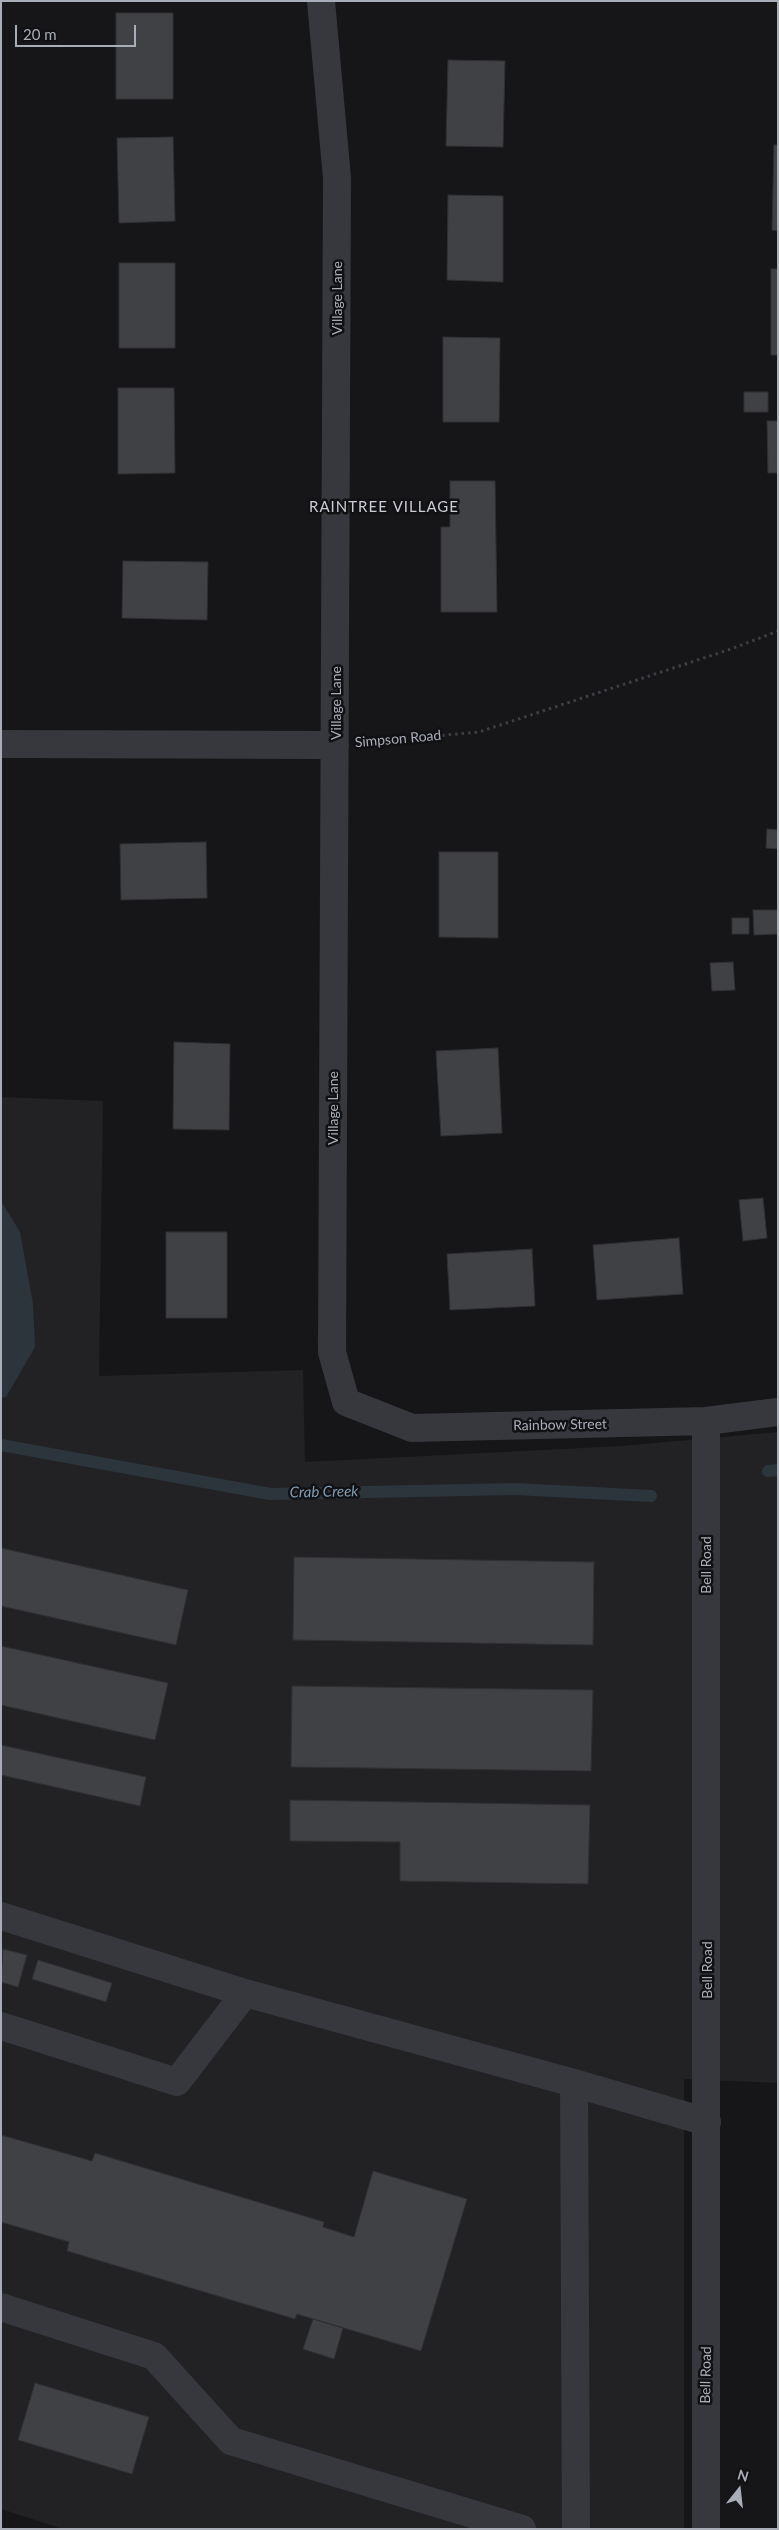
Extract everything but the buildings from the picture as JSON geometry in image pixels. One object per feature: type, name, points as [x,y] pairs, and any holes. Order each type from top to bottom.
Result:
[{"type":"street","name":"Village Lane","points":[[321,1],[337,178],[332,1352],[346,1402]]},
{"type":"street","name":"Simpson Road","points":[[1,744],[336,745]]},
{"type":"street","name":"Rainbow Street","points":[[346,1402],[412,1428],[706,1421],[778,1412]]},
{"type":"street","name":"Bell Road","points":[[706,1421],[706,2524]]},
{"type":"street","points":[[1,1916],[245,1993],[574,2083],[707,2122]]},
{"type":"street","points":[[1,2026],[177,2082],[245,1993]]},
{"type":"street","points":[[574,2083],[576,2529]]},
{"type":"street","points":[[1,2307],[154,2356],[231,2441],[522,2529]]},
{"type":"path","name":"Simpson Road","points":[[336,745],[479,732],[731,650],[778,631]]},
{"type":"shaded area","points":[[1,1097],[103,1101],[99,1376],[303,1370],[305,1462],[622,1446],[778,1432],[778,2083],[684,2079],[684,2529],[63,2529],[1,2509]]},
{"type":"shaded area","points":[[1,1201],[20,1232],[33,1304],[35,1347],[6,1397],[1,1398]]},
{"type":"waterway","name":"Crab Creek","points":[[1,1445],[270,1494],[515,1489],[651,1496]]},
{"type":"waterway","name":"Crab Creek","points":[[768,1471],[778,1470]]},
{"type":"district","name":"RAINTREE VILLAGE","points":[[384,507]]}]
